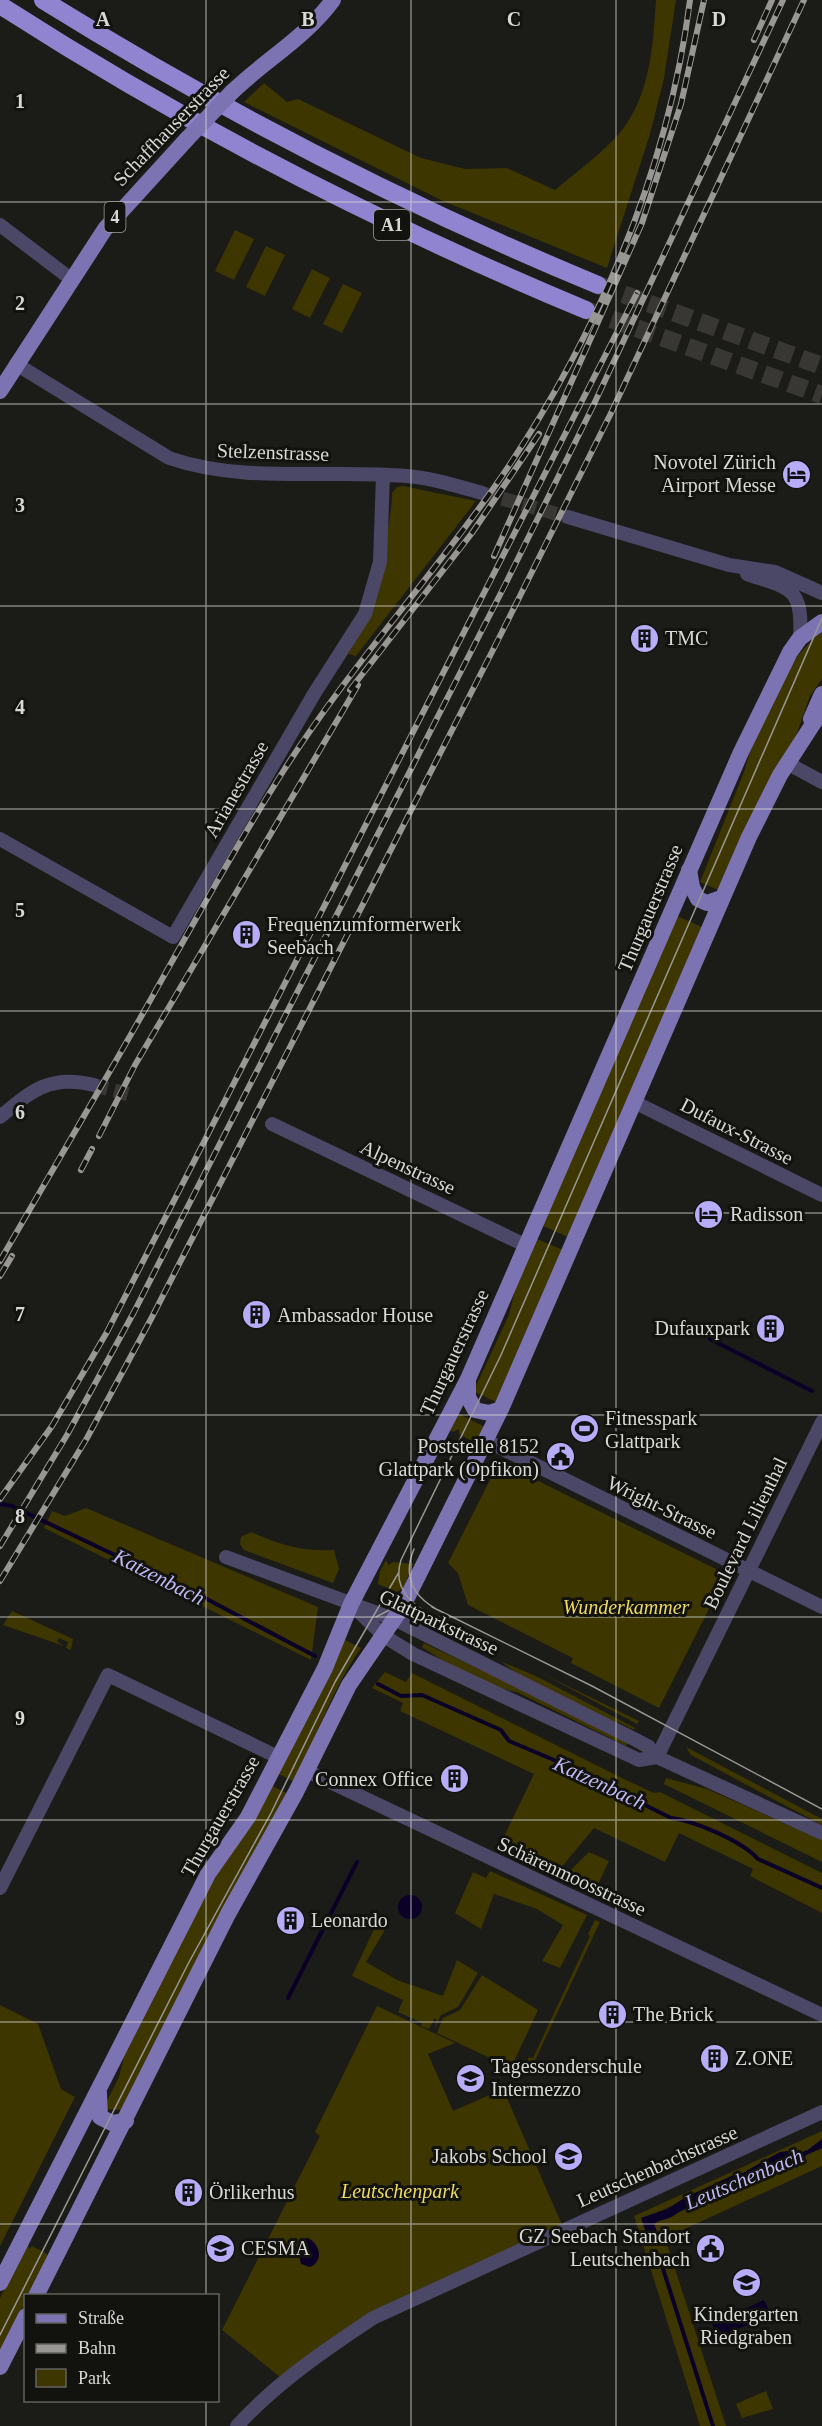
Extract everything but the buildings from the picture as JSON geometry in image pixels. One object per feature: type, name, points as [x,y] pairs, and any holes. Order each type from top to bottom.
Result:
[{"type":"highway","name":"A1","points":[[43,0],[159,71],[327,162],[459,225],[598,285]]},
{"type":"highway","name":"A1","points":[[0,5],[145,95],[276,166],[447,250],[586,310]]},
{"type":"main road","name":"Schaffhauserstrasse","points":[[0,391],[105,229],[232,92],[252,73],[295,42],[333,0]]},
{"type":"main road","name":"Thurgauerstrasse","points":[[0,2283],[208,1874],[248,1817],[325,1668],[351,1604],[468,1379],[689,870],[781,666],[800,638],[822,622]]},
{"type":"main road","points":[[809,728],[812,712],[822,694]]},
{"type":"main road","points":[[37,2294],[126,2121],[228,1914],[307,1771],[349,1685],[396,1620],[501,1408],[721,897],[788,763],[822,710]]},
{"type":"main road","points":[[689,870],[692,887],[700,901],[712,902],[721,897]]},
{"type":"main road","points":[[468,1379],[468,1397],[476,1410],[489,1413],[501,1408]]},
{"type":"main road","points":[[99,2089],[97,2110],[100,2117],[112,2123],[126,2121]]},
{"type":"main road","points":[[0,2367],[24,2320]]},
{"type":"street","points":[[0,225],[71,279]]},
{"type":"street","name":"Stelzenstrasse","points":[[16,364],[169,458],[197,468],[228,473],[383,475],[428,479],[482,493]]},
{"type":"street","name":"Arianestrasse","points":[[0,839],[173,937],[314,694],[365,614],[380,562],[383,475]]},
{"type":"street","points":[[568,518],[729,565],[775,572],[822,592]]},
{"type":"street","points":[[729,565],[739,572],[778,584],[792,592],[802,611],[800,638]]},
{"type":"street","points":[[788,763],[822,782]]},
{"type":"street","points":[[0,1116],[46,1084],[66,1080],[94,1084]]},
{"type":"street","name":"Dufaux-Strasse","points":[[634,1102],[822,1195]]},
{"type":"street","name":"Alpenstrasse","points":[[272,1124],[527,1246]]},
{"type":"street","name":"Boulevard Lilienthal","points":[[657,1757],[822,1422]]},
{"type":"street","name":"Wright-Strasse","points":[[485,1440],[822,1607]]},
{"type":"street","points":[[226,1557],[351,1604]]},
{"type":"street","name":"Glattparkstrasse","points":[[351,1604],[396,1620],[636,1740],[649,1747],[657,1757],[822,1833]]},
{"type":"street","name":"Glattparkstrasse","points":[[351,1604],[384,1636],[413,1654],[639,1760],[657,1757]]},
{"type":"street","points":[[0,1888],[108,1676],[278,1757]]},
{"type":"street","name":"Schärenmoosstrasse","points":[[307,1771],[822,2015]]},
{"type":"street","name":"Leutschenbachstrasse","points":[[237,2426],[291,2377],[332,2345],[373,2319],[822,2112]]},
{"type":"green space","points":[[656,0],[676,0],[664,78],[650,134],[607,268],[443,201],[244,102],[264,83],[287,102],[298,99],[421,158],[465,169],[507,168],[555,190],[596,156],[629,121],[648,71]]},
{"type":"green space","points":[[235,230],[254,239],[234,280],[215,271]]},
{"type":"green space","points":[[266,246],[285,255],[265,296],[246,287]]},
{"type":"green space","points":[[312,269],[330,278],[310,318],[292,309]]},
{"type":"green space","points":[[343,284],[362,293],[342,333],[323,324]]},
{"type":"green space","points":[[403,486],[476,501],[356,656],[348,654],[376,598],[383,568],[392,493],[397,487]]},
{"type":"green space","points":[[822,632],[822,679],[810,696],[796,736],[718,890],[700,882],[773,696],[795,660]]},
{"type":"green space","points":[[677,916],[702,927],[568,1237],[543,1226]]},
{"type":"green space","points":[[537,1239],[563,1250],[496,1402],[475,1392],[475,1388],[509,1315],[515,1290]]},
{"type":"green space","points":[[457,1413],[485,1427],[477,1443],[476,1437],[472,1441],[459,1434],[459,1429],[453,1432],[448,1429]]},
{"type":"green space","name":"Wunderkammer","points":[[498,1464],[504,1464],[716,1569],[721,1576],[721,1585],[659,1708],[571,1663],[573,1658],[468,1605],[458,1573],[448,1563]]},
{"type":"green space","points":[[86,1508],[318,1607],[311,1660],[44,1528],[52,1511],[65,1516]]},
{"type":"green space","points":[[251,1532],[291,1547],[334,1550],[339,1569],[333,1583],[244,1550],[240,1544],[241,1537]]},
{"type":"green space","points":[[386,1560],[389,1565],[393,1562],[413,1564],[404,1587],[397,1592],[378,1584],[380,1571]]},
{"type":"green space","points":[[12,1611],[73,1639],[71,1650],[66,1648],[68,1642],[59,1638],[57,1641],[64,1646],[3,1625]]},
{"type":"green space","points":[[343,1639],[361,1648],[333,1697],[294,1782],[277,1773]]},
{"type":"green space","points":[[424,1643],[629,1741],[626,1746],[517,1692],[479,1680],[422,1647]]},
{"type":"green space","points":[[500,1661],[538,1677],[635,1728],[634,1730],[618,1722],[616,1725],[518,1674]]},
{"type":"green space","points":[[385,1672],[406,1682],[412,1673],[626,1780],[654,1793],[660,1792],[822,1873],[822,1913],[750,1876],[753,1869],[679,1833],[665,1862],[594,1828],[555,1875],[498,1849],[534,1774],[400,1711],[403,1703],[372,1688]]},
{"type":"green space","points":[[539,1672],[639,1721],[637,1724]]},
{"type":"green space","points":[[686,1747],[822,1819],[822,1825],[691,1755]]},
{"type":"green space","points":[[666,1778],[707,1789],[822,1840],[822,1862],[664,1784]]},
{"type":"green space","points":[[271,1785],[288,1794],[125,2110],[103,2109],[119,2077],[124,2057],[199,1905]]},
{"type":"green space","points":[[589,1852],[609,1861],[593,1895],[563,1878]]},
{"type":"green space","points":[[490,1871],[587,1915],[560,1968],[542,1961],[563,1925],[537,1909],[494,1894],[481,1929],[455,1913],[473,1872],[486,1878]]},
{"type":"green space","points":[[595,1920],[600,1922],[529,2073],[521,2073],[529,2057],[533,2058],[590,1936],[588,1934]]},
{"type":"green space","points":[[376,1925],[386,1928],[366,1962],[397,1980],[443,1996],[457,1960],[478,1973],[458,2007],[441,2015],[434,2030],[437,2020],[434,2019],[429,2029],[421,2026],[422,2023],[398,2012],[403,2000],[352,1976]]},
{"type":"green space","points":[[482,1975],[538,2010],[511,2068],[437,2033],[443,2018],[460,2010]]},
{"type":"green space","points":[[0,2005],[38,2024],[61,2089],[75,2097],[0,2246]]},
{"type":"green space","name":"Leutschenpark","points":[[377,2006],[455,2043],[428,2054],[453,2111],[503,2089],[562,2225],[388,2305],[280,2377],[222,2330],[320,2136],[315,2132]]},
{"type":"green space","points":[[822,2131],[822,2139],[808,2150],[790,2157],[788,2155],[773,2156],[743,2173],[736,2174],[641,2218],[658,2234],[654,2224],[659,2221],[718,2195],[725,2198],[774,2167],[802,2163],[806,2155],[822,2148],[822,2166],[665,2238],[726,2426],[700,2426],[634,2216]]},
{"type":"green space","points":[[28,2243],[29,2249],[32,2246],[47,2254],[29,2294],[24,2294],[24,2305],[0,2353],[0,2298]]},
{"type":"green space","points":[[766,2391],[773,2409],[742,2418],[736,2404]]},
{"type":"water","points":[[410,1895],[418,1899],[422,1907],[418,1915],[410,1919],[402,1915],[398,1907],[402,1899]]},
{"type":"water","name":"Leutschenbach","points":[[822,2139],[822,2148],[806,2155],[802,2163],[774,2167],[725,2198],[718,2195],[659,2221],[654,2224],[658,2235],[648,2238],[641,2218],[668,2209],[684,2198],[736,2174],[743,2173],[780,2152],[788,2151],[790,2157],[808,2150]]},
{"type":"water","points":[[308,2238],[319,2252],[317,2261],[310,2267],[301,2264],[298,2251],[301,2239]]},
{"type":"water","points":[[764,2300],[771,2314],[718,2338],[712,2324]]},
{"type":"waterway","points":[[710,1339],[812,1391]]},
{"type":"waterway","name":"Katzenbach","points":[[0,1504],[12,1506],[203,1597],[315,1656]]},
{"type":"waterway","name":"Katzenbach","points":[[378,1684],[401,1696],[422,1695],[501,1730],[509,1741],[573,1768],[584,1776],[597,1777],[607,1786],[671,1818],[718,1833],[741,1845],[758,1859],[822,1888]]},
{"type":"waterway","points":[[288,1998],[357,1862]]},
{"type":"waterway","points":[[659,2256],[713,2426]]},
{"type":"tunnel","points":[[598,285],[822,366]]},
{"type":"tunnel","points":[[586,310],[822,395]]},
{"type":"tunnel","points":[[482,493],[568,517]]},
{"type":"tunnel","points":[[94,1085],[131,1095]]},
{"type":"tram line","points":[[440,1620],[414,1604],[403,1590],[399,1571],[401,1560],[501,1355],[822,618]]},
{"type":"tram line","points":[[414,1549],[409,1567],[412,1584],[421,1597],[436,1609]]},
{"type":"tram line","points":[[0,2335],[188,1964],[271,1813],[335,1682],[399,1572]]},
{"type":"tram line","points":[[376,1617],[395,1607],[417,1609]]},
{"type":"tram line","points":[[432,1607],[592,1686],[822,1809]]},
{"type":"railway","points":[[0,1261],[229,861],[284,770],[308,733],[360,663],[493,489],[563,377],[621,256],[644,193],[664,130],[679,65],[690,0]]},
{"type":"railway","points":[[494,556],[642,223],[681,104],[704,0]]},
{"type":"railway","points":[[754,40],[772,0]]},
{"type":"railway","points":[[0,1546],[67,1435],[134,1312],[506,583],[594,404],[783,0]]},
{"type":"railway","points":[[0,1581],[87,1438],[151,1319],[496,644],[612,411],[804,0]]},
{"type":"railway","points":[[0,1499],[52,1426],[107,1332],[637,293]]},
{"type":"railway","points":[[350,690],[472,533],[539,434]]},
{"type":"railway","points":[[99,1136],[135,1065],[358,685]]},
{"type":"railway","points":[[81,1170],[92,1149]]},
{"type":"railway","points":[[0,1276],[12,1256]]},
{"type":"place","name":"Novotel Zürich Airport Messe","points":[[797,474]]},
{"type":"place","name":"TMC","points":[[644,638]]},
{"type":"place","name":"Frequenzumformerwerk Seebach","points":[[246,935]]},
{"type":"place","name":"Radisson","points":[[709,1214]]},
{"type":"place","name":"Ambassador House","points":[[256,1315]]},
{"type":"place","name":"Dufauxpark","points":[[771,1328]]},
{"type":"place","name":"Fitnesspark Glattpark","points":[[584,1429]]},
{"type":"place","name":"Poststelle 8152 Glattpark (Opfikon)","points":[[560,1457]]},
{"type":"place","name":"Connex Office","points":[[454,1779]]},
{"type":"place","name":"Leonardo","points":[[290,1920]]},
{"type":"place","name":"The Brick","points":[[612,2014]]},
{"type":"place","name":"Z.ONE","points":[[714,2058]]},
{"type":"place","name":"Tagessonderschule Intermezzo","points":[[470,2078]]},
{"type":"place","name":"Jakobs School","points":[[568,2156]]},
{"type":"place","name":"Örlikerhus","points":[[188,2192]]},
{"type":"place","name":"CESMA","points":[[220,2248]]},
{"type":"place","name":"GZ Seebach Standort Leutschenbach","points":[[711,2248]]},
{"type":"place","name":"Kindergarten Riedgraben","points":[[746,2283]]}]
